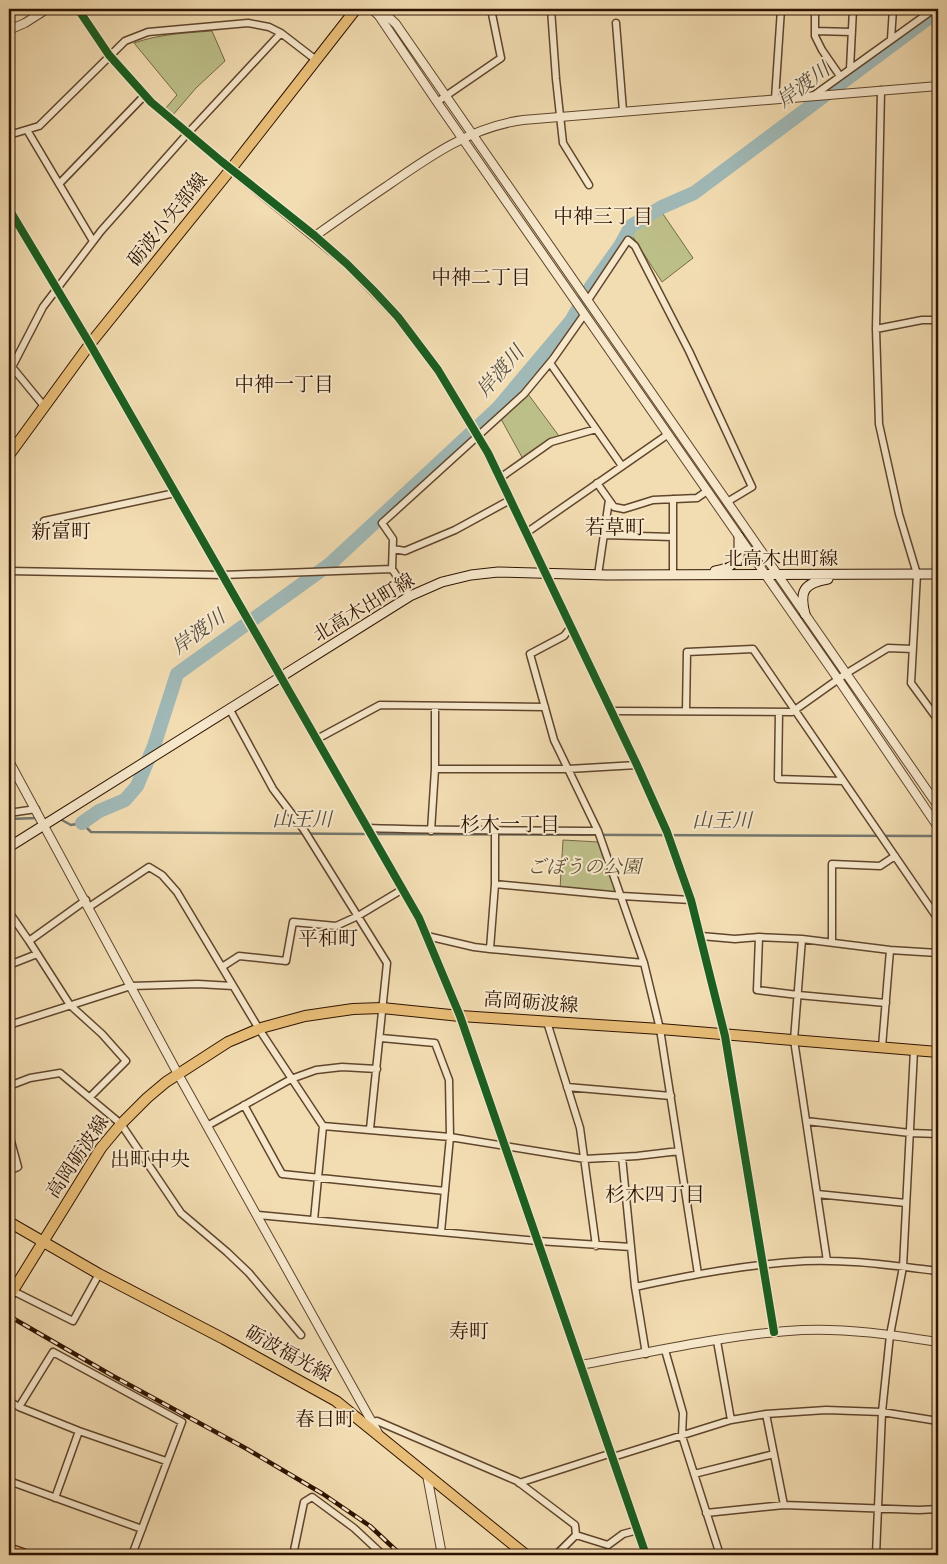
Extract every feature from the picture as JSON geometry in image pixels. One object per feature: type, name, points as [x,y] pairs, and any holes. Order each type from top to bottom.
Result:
[{"type":"main road","name":"砺波小矢部線","points":[[9,455],[90,344],[231,169],[356,9]]},
{"type":"main road","points":[[688,575],[722,570],[734,564],[739,557],[739,538]]},
{"type":"main road","name":"北高木出町線","points":[[9,847],[410,596],[442,582],[471,575],[498,572],[673,575],[938,574]]},
{"type":"main road","points":[[805,614],[802,594],[808,585],[820,580],[856,575]]},
{"type":"main road","name":"高岡砺波線","points":[[10,1292],[101,1148],[147,1098],[178,1074],[228,1042],[259,1029],[305,1016],[353,1009],[382,1008],[460,1016],[660,1029],[725,1036],[938,1052]]},
{"type":"main road","name":"砺波福光線","points":[[9,1222],[99,1274],[224,1339],[336,1401],[526,1555]]},
{"type":"main road","points":[[9,1549],[26,1555]]},
{"type":"street","points":[[9,30],[25,23],[47,9]]},
{"type":"street","points":[[78,9],[109,55],[145,95],[231,169],[348,264],[398,317],[438,370],[478,435],[637,765],[667,832],[691,900],[725,1036],[774,1332]]},
{"type":"street","points":[[372,9],[379,16],[667,435],[838,679],[938,827]]},
{"type":"street","points":[[380,9],[396,24],[474,134],[938,806]]},
{"type":"street","points":[[437,102],[501,58],[491,9]]},
{"type":"street","points":[[551,9],[564,143],[589,185]]},
{"type":"street","points":[[775,99],[780,9]]},
{"type":"street","points":[[815,9],[815,36],[840,76]]},
{"type":"street","points":[[850,69],[853,9]]},
{"type":"street","points":[[891,40],[893,9]]},
{"type":"street","points":[[813,96],[934,9]]},
{"type":"street","points":[[9,135],[39,126],[124,41],[148,32],[248,23],[268,27],[281,33],[316,60]]},
{"type":"street","points":[[616,24],[623,111]]},
{"type":"street","points":[[815,31],[852,32]]},
{"type":"street","points":[[44,406],[12,367],[43,307],[93,241],[188,133],[281,33]]},
{"type":"street","points":[[315,236],[424,160],[462,138],[505,122],[938,86]]},
{"type":"street","points":[[881,90],[876,329],[880,424],[899,514],[917,574],[911,683],[938,720]]},
{"type":"street","points":[[59,184],[145,95]]},
{"type":"street","points":[[27,130],[93,241]]},
{"type":"street","points":[[9,209],[90,344],[223,575],[280,678],[368,828],[427,936],[460,1016],[646,1555]]},
{"type":"street","points":[[588,300],[628,240],[635,246],[690,351],[752,487],[727,502]]},
{"type":"street","points":[[410,596],[392,568],[393,539],[382,523],[524,394],[550,363],[584,315]]},
{"type":"street","points":[[876,329],[922,320],[938,320]]},
{"type":"street","points":[[550,363],[622,466]]},
{"type":"street","points":[[500,478],[551,442],[596,429]]},
{"type":"street","points":[[526,533],[667,435]]},
{"type":"street","points":[[597,483],[614,507],[624,509],[653,500],[697,498],[707,491]]},
{"type":"street","points":[[44,520],[175,493]]},
{"type":"street","points":[[673,499],[673,575]]},
{"type":"street","points":[[392,549],[405,551],[455,530],[510,500]]},
{"type":"street","points":[[598,574],[609,500]]},
{"type":"street","points":[[604,535],[673,537]]},
{"type":"street","points":[[9,571],[223,575],[392,568]]},
{"type":"street","points":[[571,627],[564,636],[530,654],[554,740],[598,831],[644,963],[660,1029],[698,1274]]},
{"type":"street","points":[[612,711],[792,712],[847,673],[888,648],[913,649]]},
{"type":"street","points":[[686,711],[687,652],[753,649],[938,919]]},
{"type":"street","points":[[317,739],[380,705],[545,707]]},
{"type":"street","points":[[432,831],[435,769],[435,706]]},
{"type":"street","points":[[230,710],[273,789],[304,830],[387,963],[370,1130]]},
{"type":"street","points":[[779,712],[778,779],[843,781]]},
{"type":"street","points":[[9,761],[178,1074],[379,1435]]},
{"type":"street","points":[[435,769],[568,769],[637,765]]},
{"type":"street","points":[[9,813],[36,809]]},
{"type":"street","points":[[368,828],[432,831],[496,829],[598,831]]},
{"type":"street","points":[[490,950],[495,884],[496,829]]},
{"type":"street","points":[[832,942],[832,864],[880,866],[895,856]]},
{"type":"street","points":[[30,940],[87,903],[149,867],[162,875],[177,892],[259,1029],[323,1126],[314,1220]]},
{"type":"street","points":[[495,884],[622,896],[691,900]]},
{"type":"street","points":[[222,968],[240,956],[286,960],[293,922],[336,926],[358,916],[403,890]]},
{"type":"street","points":[[9,912],[30,940],[70,1005],[102,1034],[126,1061],[90,1097]]},
{"type":"street","points":[[427,936],[490,950],[644,963]]},
{"type":"street","points":[[701,936],[734,939],[759,937],[802,939],[890,950],[938,953]]},
{"type":"street","points":[[759,937],[757,990],[886,1003]]},
{"type":"street","points":[[802,939],[794,1040],[827,1261]]},
{"type":"street","points":[[882,1047],[890,950]]},
{"type":"street","points":[[9,965],[37,954]]},
{"type":"street","points":[[9,1025],[131,986],[198,984],[233,986]]},
{"type":"street","points":[[547,1022],[580,1128],[596,1246]]},
{"type":"street","points":[[380,1038],[435,1043],[449,1080],[450,1138],[441,1232]]},
{"type":"street","points":[[876,1555],[882,1412],[890,1335],[903,1267],[914,1050]]},
{"type":"street","points":[[208,1126],[292,1079],[316,1070],[342,1067],[377,1069]]},
{"type":"street","points":[[9,1086],[30,1078],[60,1073],[122,1124],[181,1213],[227,1252],[248,1273],[301,1335]]},
{"type":"street","points":[[567,1087],[671,1096]]},
{"type":"street","points":[[244,1105],[282,1174],[445,1191]]},
{"type":"street","points":[[806,1121],[910,1133],[938,1134]]},
{"type":"street","points":[[323,1126],[450,1138],[505,1145],[585,1159],[679,1151]]},
{"type":"street","points":[[9,1134],[18,1167],[9,1171]]},
{"type":"street","points":[[622,1157],[635,1287],[646,1354]]},
{"type":"street","points":[[817,1194],[906,1203]]},
{"type":"street","points":[[258,1215],[596,1246],[631,1247]]},
{"type":"street","points":[[635,1287],[698,1274],[764,1264],[827,1261],[938,1271]]},
{"type":"street","points":[[10,1292],[73,1321],[99,1274]]},
{"type":"street","points":[[580,1365],[774,1332],[836,1330],[938,1342]]},
{"type":"street","points":[[717,1341],[732,1420]]},
{"type":"street","points":[[665,1350],[683,1414],[682,1436],[720,1555]]},
{"type":"street","points":[[19,1407],[53,1352],[182,1422],[132,1555]]},
{"type":"street","points":[[9,1401],[19,1407],[79,1431],[166,1461]]},
{"type":"street","points":[[519,1483],[732,1420],[766,1414],[826,1410],[882,1412],[938,1421]]},
{"type":"street","points":[[766,1414],[784,1505]]},
{"type":"street","points":[[372,1422],[376,1420],[519,1483],[575,1525],[576,1535]]},
{"type":"street","points":[[55,1498],[79,1431]]},
{"type":"street","points":[[694,1474],[774,1454]]},
{"type":"street","points":[[426,1475],[442,1555]]},
{"type":"street","points":[[9,1481],[142,1529]]},
{"type":"street","points":[[292,1555],[304,1502],[312,1497],[354,1528],[382,1555]]},
{"type":"street","points":[[706,1513],[784,1505],[938,1509]]},
{"type":"street","points":[[576,1535],[608,1545],[623,1534],[638,1530]]},
{"type":"street","points":[[556,1555],[576,1535]]},
{"type":"green space","points":[[212,31],[225,61],[196,88],[172,116],[165,109],[177,95],[134,43],[182,33]]},
{"type":"green space","points":[[663,214],[693,258],[662,282],[631,234],[652,217]]},
{"type":"green space","points":[[528,394],[559,436],[523,459],[501,419]]},
{"type":"green space","name":"ごぼうの公園","points":[[563,840],[599,842],[618,893],[560,889]]},
{"type":"waterway","points":[[9,15],[19,9]]},
{"type":"waterway","name":"岸渡川","points":[[82,823],[99,811],[125,800],[137,786],[154,746],[177,674],[330,564],[497,409],[571,321],[631,226],[662,207],[694,193],[938,11]]},
{"type":"waterway","name":"山王川","points":[[9,819],[37,818]]},
{"type":"waterway","name":"山王川","points":[[60,819],[71,825],[82,823],[91,832],[369,834]]},
{"type":"waterway","name":"山王川","points":[[374,834],[931,836]]},
{"type":"waterway","points":[[551,1555],[572,1535]]},
{"type":"railway","points":[[9,1316],[113,1376],[247,1449],[323,1494],[370,1526],[401,1555]]},
{"type":"cycle path","points":[[78,9],[109,55],[151,102],[315,236],[347,264],[398,317],[438,370],[488,453],[637,765],[667,832],[691,900],[725,1036],[774,1332]]},
{"type":"cycle path","points":[[9,209],[90,344],[419,918],[460,1016],[646,1555]]},
{"type":"district","name":"中神三丁目","points":[[603,217]]},
{"type":"district","name":"中神二丁目","points":[[481,278]]},
{"type":"district","name":"中神一丁目","points":[[284,385]]},
{"type":"district","name":"若草町","points":[[615,528]]},
{"type":"district","name":"新富町","points":[[61,532]]},
{"type":"district","name":"杉木一丁目","points":[[510,825]]},
{"type":"district","name":"平和町","points":[[328,939]]},
{"type":"district","name":"出町中央","points":[[150,1160]]},
{"type":"district","name":"杉木四丁目","points":[[655,1195]]},
{"type":"district","name":"寿町","points":[[469,1332]]},
{"type":"district","name":"春日町","points":[[325,1420]]}]
